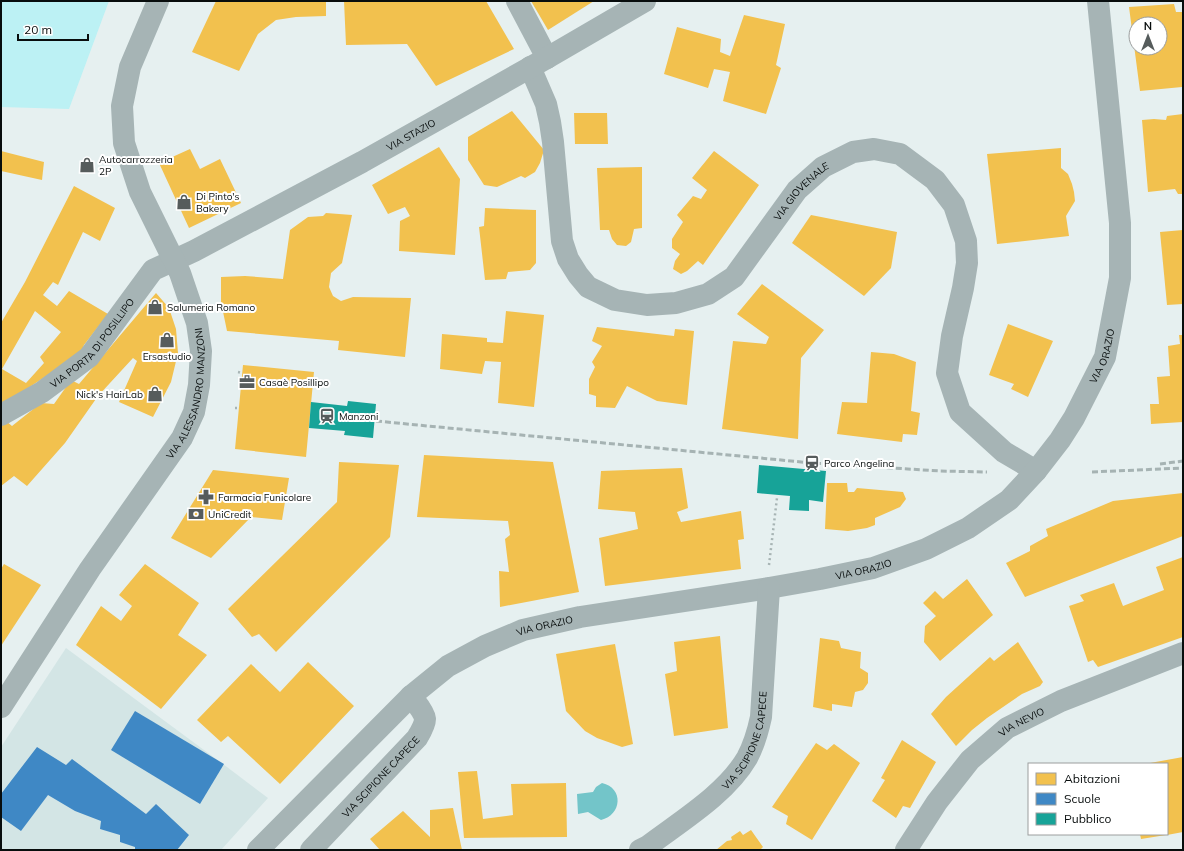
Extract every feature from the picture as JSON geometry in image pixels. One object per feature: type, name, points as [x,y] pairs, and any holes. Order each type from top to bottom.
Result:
[{"type":"street","name":"VIA ALESSANDRO MANZONI","points":[[1,707],[90,569],[182,438],[194,412],[199,385],[201,351],[198,323],[180,273],[173,262],[140,192],[124,142],[122,106],[130,67],[158,1]]},
{"type":"street","name":"VIA GIOVENALE","points":[[517,1],[539,63],[553,142],[562,241],[568,259],[588,287],[615,300],[647,305],[676,303],[708,294],[734,277],[797,190],[823,167],[853,152],[874,149],[900,154],[935,180],[954,205],[966,241],[967,263],[952,336],[947,373],[960,412],[1004,452],[1036,471]]},
{"type":"street","name":"VIA STAZIO","points":[[173,262],[362,162],[539,63],[645,1]]},
{"type":"street","name":"VIA ORAZIO","points":[[258,850],[411,696],[448,666],[485,646],[523,630],[769,578],[820,579],[873,568],[926,549],[968,528],[1009,500],[1036,471],[1060,440],[1105,357],[1120,278],[1120,223],[1098,1]]},
{"type":"street","name":"VIA PORTA DI POSILLIPO","points":[[1,415],[42,392],[89,357],[153,270],[173,262]]},
{"type":"street","name":"VIA SCIPIONE CAPECE","points":[[640,850],[648,846],[703,805],[723,788],[738,772],[747,757],[756,737],[761,717],[769,578]]},
{"type":"street","name":"VIA NEVIO","points":[[906,850],[937,802],[970,760],[1007,728],[1061,701],[1183,653]]},
{"type":"street","name":"VIA SCIPIONE CAPECE","points":[[311,850],[417,738],[425,719],[411,696]]},
{"type":"path","points":[[769,578],[777,498]]},
{"type":"shaded area","points":[[1,1],[109,1],[69,109],[1,107]]},
{"type":"shaded area","points":[[66,648],[268,798],[221,850],[1,850],[1,747]]},
{"type":"shaded area","points":[[602,783],[614,790],[617,796],[618,802],[613,813],[601,820],[588,812],[578,814],[577,794],[593,792],[596,787]]},
{"type":"building: Abitazioni","points":[[216,1],[326,1],[326,16],[296,17],[276,20],[258,34],[239,71],[192,52]]},
{"type":"building: Abitazioni","points":[[344,1],[486,1],[514,49],[436,86],[407,44],[346,45]]},
{"type":"building: Abitazioni","points":[[531,1],[594,1],[548,30]]},
{"type":"building: Abitazioni","points":[[1174,4],[1176,12],[1183,12],[1182,87],[1140,91],[1135,56],[1168,56],[1168,16],[1130,16],[1129,7]]},
{"type":"building: Abitazioni","points":[[744,15],[785,24],[776,65],[781,68],[766,114],[723,101],[730,72],[714,69],[708,88],[664,74],[677,27],[721,39],[720,52],[730,56]]},
{"type":"building: Abitazioni","points":[[512,111],[544,150],[540,163],[535,172],[525,178],[521,176],[497,187],[484,185],[468,160],[468,137]]},
{"type":"building: Abitazioni","points":[[574,113],[607,113],[608,144],[575,144]]},
{"type":"building: Abitazioni","points":[[1183,114],[1183,194],[1178,194],[1175,189],[1148,192],[1142,120],[1166,120],[1167,116]]},
{"type":"building: Abitazioni","points":[[439,147],[460,179],[455,255],[399,251],[400,221],[410,216],[405,207],[388,214],[372,185]]},
{"type":"building: Abitazioni","points":[[1061,148],[1061,168],[1068,174],[1072,184],[1075,201],[1066,216],[1069,236],[997,244],[987,154]]},
{"type":"building: Abitazioni","points":[[190,149],[200,169],[220,159],[241,203],[189,228],[159,163]]},
{"type":"building: Abitazioni","points":[[1,151],[44,162],[42,180],[1,171]]},
{"type":"building: Abitazioni","points":[[714,151],[759,185],[703,265],[698,261],[687,271],[681,274],[673,269],[675,261],[680,254],[672,248],[672,239],[683,222],[677,215],[693,196],[701,199],[707,190],[692,178]]},
{"type":"building: Abitazioni","points":[[642,167],[642,228],[634,229],[631,242],[626,246],[617,245],[612,239],[609,230],[600,230],[597,168]]},
{"type":"building: Abitazioni","points":[[74,186],[115,208],[100,241],[83,232],[58,285],[53,282],[43,295],[57,306],[69,291],[108,314],[84,345],[81,353],[1,406],[1,323],[25,282]],"holes":[[[35,311],[61,332],[40,357],[44,363],[26,383],[2,369]]]},
{"type":"building: Abitazioni","points":[[485,208],[536,210],[536,263],[530,270],[508,272],[506,279],[485,280],[479,227],[484,226]]},
{"type":"building: Abitazioni","points":[[326,213],[352,215],[342,263],[331,273],[329,287],[333,296],[341,301],[353,297],[411,298],[405,357],[338,350],[339,341],[227,331],[221,302],[221,277],[245,276],[283,279],[290,230],[308,217],[323,216]]},
{"type":"building: Abitazioni","points":[[811,215],[897,232],[891,268],[864,296],[792,243]]},
{"type":"building: Abitazioni","points":[[1183,230],[1183,304],[1167,305],[1160,232]]},
{"type":"building: Abitazioni","points":[[762,284],[824,330],[801,358],[798,439],[722,429],[733,341],[766,344],[769,337],[737,314]]},
{"type":"building: Abitazioni","points":[[156,293],[169,308],[176,329],[178,353],[171,382],[153,417],[119,402],[137,361],[133,358],[98,396],[65,443],[27,486],[14,476],[1,486],[1,425],[6,421],[12,426],[41,403],[54,404],[71,380],[79,384]]},
{"type":"building: Abitazioni","points":[[506,311],[544,315],[534,407],[498,403],[501,362],[485,361],[482,374],[440,369],[442,334],[487,338],[487,342],[503,343]]},
{"type":"building: Abitazioni","points":[[1008,324],[1053,341],[1028,397],[1011,389],[1014,384],[989,375]]},
{"type":"building: Abitazioni","points":[[597,327],[674,336],[675,329],[694,331],[687,405],[657,401],[627,386],[615,408],[596,407],[596,396],[589,394],[589,379],[595,367],[592,362],[602,346],[592,341]]},
{"type":"building: Abitazioni","points":[[1179,335],[1183,335],[1183,422],[1151,424],[1150,404],[1159,404],[1157,377],[1170,376],[1168,346],[1180,344]]},
{"type":"building: Abitazioni","points":[[871,352],[894,354],[916,362],[911,411],[920,413],[917,435],[903,434],[902,442],[837,434],[842,402],[867,403]]},
{"type":"building: Abitazioni","points":[[243,365],[314,372],[306,457],[235,449]]},
{"type":"building: Abitazioni","points":[[424,455],[553,462],[579,592],[500,607],[499,571],[509,572],[505,539],[510,535],[508,521],[417,517]]},
{"type":"building: Abitazioni","points":[[339,462],[399,465],[390,537],[276,652],[259,634],[252,637],[228,609],[337,502]]},
{"type":"building: Abitazioni","points":[[682,468],[688,508],[677,512],[681,522],[741,511],[744,539],[738,540],[741,569],[605,586],[599,538],[638,529],[635,512],[598,509],[601,471]]},
{"type":"building: Abitazioni","points":[[213,470],[289,478],[282,520],[251,517],[211,558],[171,538]]},
{"type":"building: Abitazioni","points":[[827,483],[847,483],[848,492],[854,492],[857,488],[903,492],[906,499],[900,507],[875,518],[875,525],[867,528],[848,531],[825,529]]},
{"type":"building: Abitazioni","points":[[1183,493],[1183,536],[1025,597],[1006,563],[1030,551],[1030,546],[1048,536],[1046,529],[1113,501]]},
{"type":"building: Abitazioni","points":[[1183,557],[1183,637],[1098,667],[1093,660],[1088,662],[1069,606],[1084,601],[1080,595],[1114,583],[1123,606],[1164,590],[1156,567]]},
{"type":"building: Abitazioni","points":[[4,564],[41,585],[1,646],[1,569]]},
{"type":"building: Abitazioni","points":[[145,564],[199,603],[178,635],[207,655],[161,709],[76,645],[101,606],[121,621],[132,606],[119,595]]},
{"type":"building: Abitazioni","points":[[967,579],[993,615],[940,661],[924,642],[925,626],[936,616],[923,603],[935,591],[943,599]]},
{"type":"building: Abitazioni","points":[[720,636],[728,728],[674,736],[665,674],[677,671],[674,642]]},
{"type":"building: Abitazioni","points":[[820,638],[839,641],[841,648],[861,652],[860,668],[868,673],[868,683],[863,690],[855,692],[852,707],[832,704],[832,711],[813,707]]},
{"type":"building: Abitazioni","points":[[1018,642],[1043,682],[1040,686],[1022,694],[987,718],[956,746],[931,714],[946,697],[990,657],[994,661]]},
{"type":"building: Abitazioni","points":[[615,644],[633,744],[622,747],[597,738],[585,731],[566,711],[556,654]]},
{"type":"building: Abitazioni","points":[[308,662],[354,706],[280,784],[228,736],[221,742],[197,720],[251,664],[280,692]]},
{"type":"building: Abitazioni","points":[[902,740],[936,762],[910,808],[903,806],[896,818],[872,801],[885,780],[881,778]]},
{"type":"building: Abitazioni","points":[[816,743],[827,750],[834,744],[860,763],[812,840],[786,824],[788,816],[772,807]]},
{"type":"building: Abitazioni","points":[[1183,757],[1183,832],[1168,835],[1168,763],[1150,763]]},
{"type":"building: Abitazioni","points":[[477,771],[483,819],[513,815],[511,784],[566,783],[567,837],[464,838],[458,772]]},
{"type":"building: Abitazioni","points":[[453,808],[462,850],[380,850],[370,839],[403,811],[430,837],[430,810]]},
{"type":"building: Abitazioni","points":[[751,830],[763,847],[761,849],[762,850],[716,850],[727,841],[732,840],[731,837],[740,831],[743,835]]},
{"type":"building: Abitazioni","points":[[1140,835],[1166,835],[1141,839]]},
{"type":"building: Scuole","points":[[135,711],[224,764],[200,804],[111,750]]},
{"type":"building: Scuole","points":[[37,747],[66,765],[72,759],[146,814],[156,804],[189,835],[177,850],[135,850],[135,847],[120,842],[120,835],[100,829],[101,821],[75,811],[48,795],[21,831],[1,817],[1,794]]},
{"type":"building: Pubblico","points":[[348,401],[376,404],[373,438],[344,435],[345,431],[309,428],[311,402],[347,406]]},
{"type":"building: Pubblico","points":[[759,465],[826,471],[823,502],[809,500],[809,511],[789,510],[790,496],[757,493]]},
{"type":"railway","points":[[376,421],[812,463],[940,471],[987,472]]},
{"type":"railway","points":[[1160,464],[1183,461]]},
{"type":"railway","points":[[1092,472],[1183,468]]},
{"type":"place","name":"Autocarrozzeria 2P","points":[[87,165]]},
{"type":"place","name":"Di Pinto's Bakery","points":[[184,202]]},
{"type":"place","name":"Salumeria Romano","points":[[155,307]]},
{"type":"place","name":"Ersastudio","points":[[167,340]]},
{"type":"place","name":"Casaè Posillipo","points":[[247,382]]},
{"type":"place","name":"Nick's HairLab","points":[[155,394]]},
{"type":"place","name":"Manzoni","points":[[327,416]]},
{"type":"place","name":"Parco Angelina","points":[[812,463]]},
{"type":"place","name":"Farmacia Funicolare","points":[[206,497]]},
{"type":"place","name":"UniCredit","points":[[196,514]]}]
